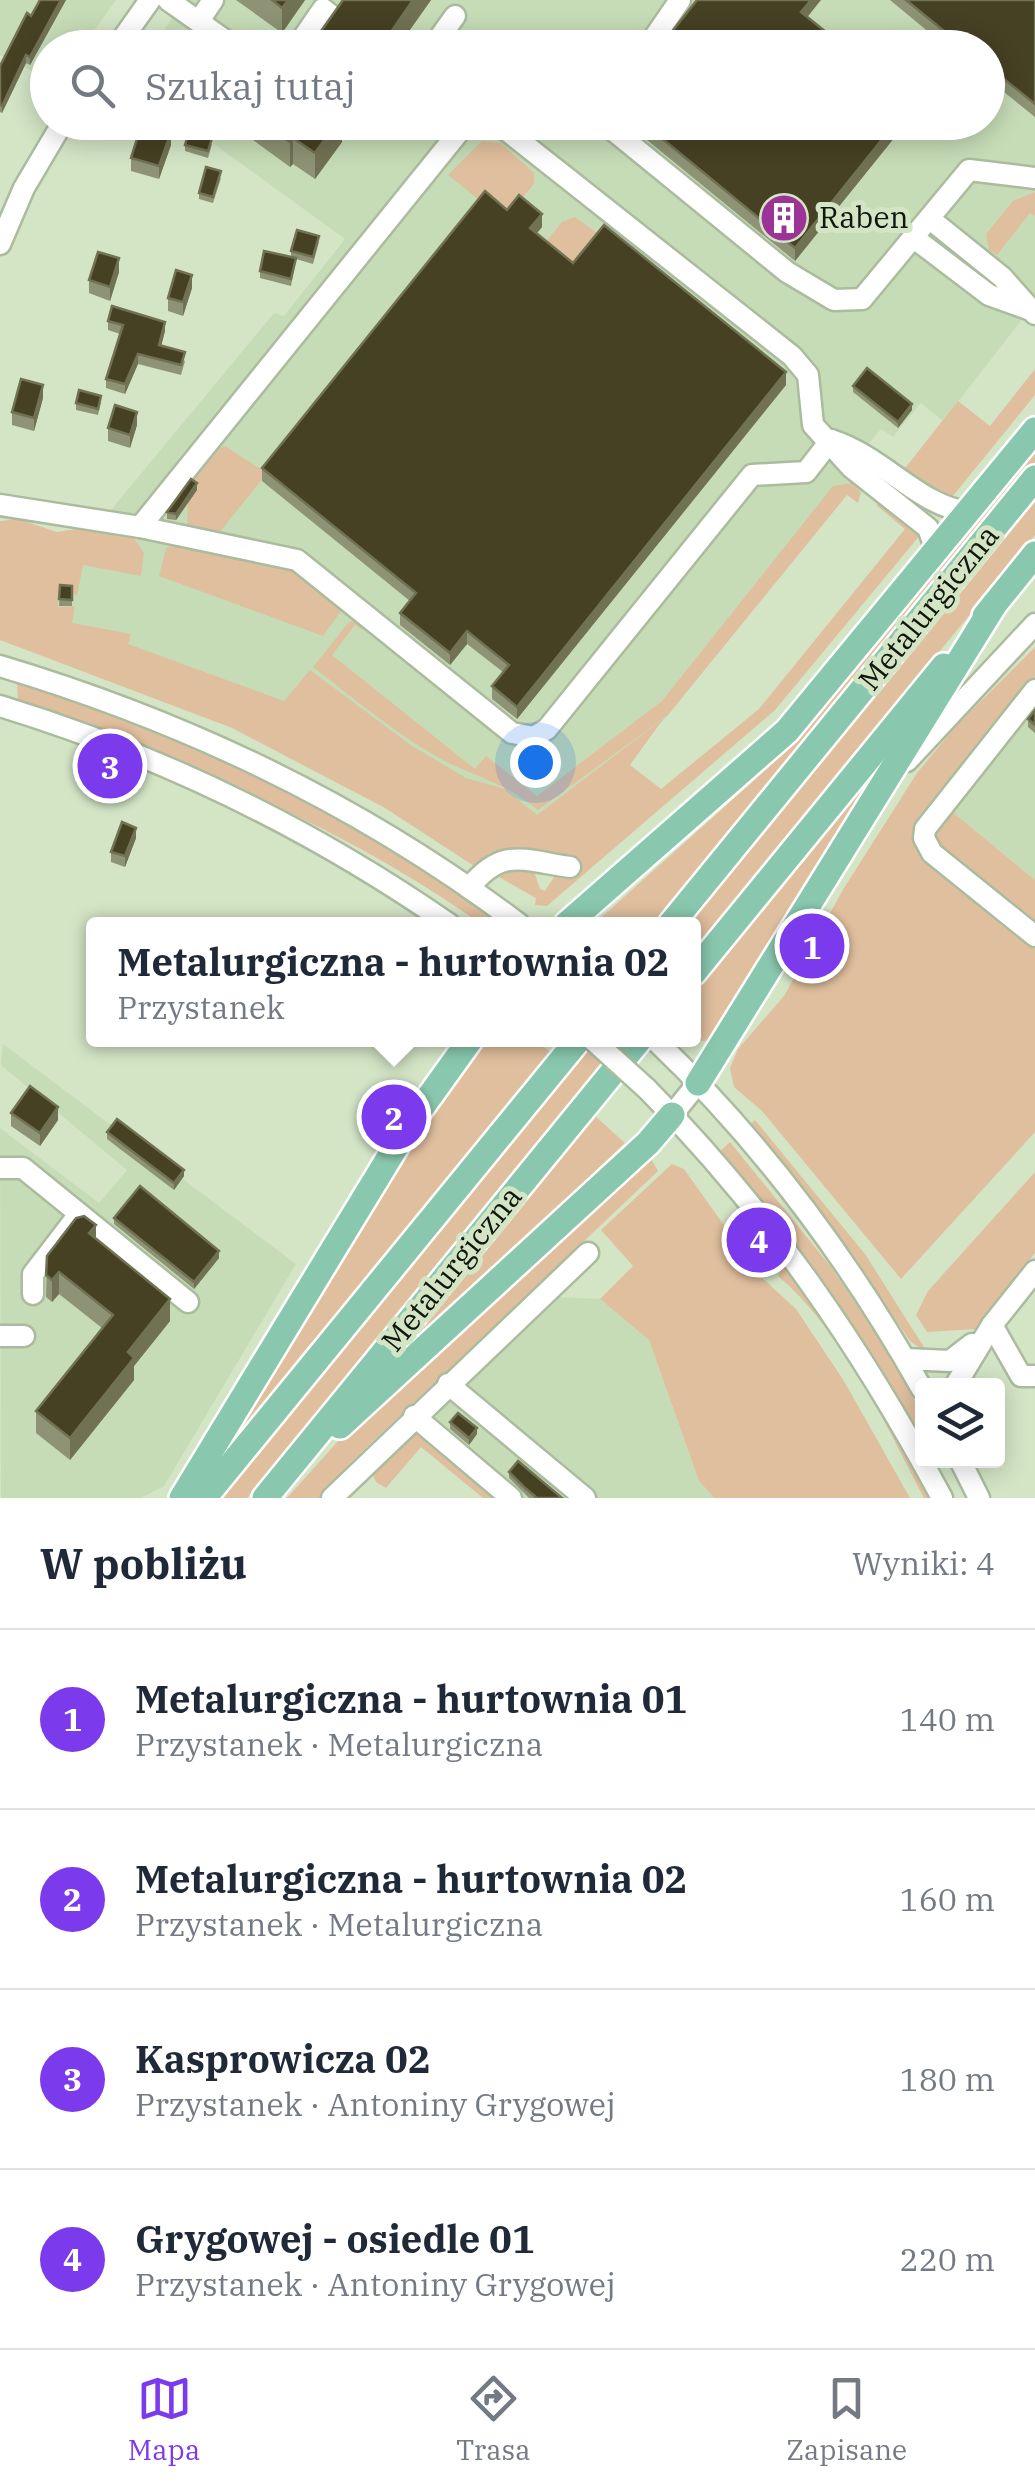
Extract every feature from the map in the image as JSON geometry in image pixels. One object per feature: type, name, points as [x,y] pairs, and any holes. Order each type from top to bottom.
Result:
[{"type":"main road","points":[[575,917],[787,731],[1035,430]]},
{"type":"main road","name":"Metalurgiczna","points":[[677,917],[1035,478]]},
{"type":"main road","name":"Metalurgiczna","points":[[701,963],[1035,554]]},
{"type":"main road","points":[[698,1084],[994,605]]},
{"type":"main road","points":[[182,1498],[409,1125],[465,1047]]},
{"type":"main road","name":"Metalurgiczna","points":[[204,1498],[572,1047]]},
{"type":"main road","name":"Metalurgiczna","points":[[273,1489],[633,1047]]},
{"type":"main road","points":[[273,1489],[648,1143],[672,1114]]},
{"type":"street","points":[[198,21],[213,0]]},
{"type":"street","points":[[660,30],[680,0]]},
{"type":"street","points":[[130,30],[152,1],[211,30]]},
{"type":"street","points":[[309,30],[323,10],[332,16]]},
{"type":"street","points":[[446,30],[456,16]]},
{"type":"street","points":[[0,244],[24,188],[52,140]]},
{"type":"street","points":[[140,527],[452,140]]},
{"type":"street","points":[[519,140],[792,356],[808,376],[813,425],[831,440],[852,468],[928,528],[936,550]]},
{"type":"street","points":[[624,140],[787,272],[834,300],[862,299],[969,170],[1035,178]]},
{"type":"street","points":[[930,219],[1002,277],[1032,312]]},
{"type":"street","points":[[914,238],[989,295],[1032,312]]},
{"type":"street","points":[[0,505],[140,527],[297,560],[512,733],[534,738],[547,729],[752,475],[806,472],[831,440]]},
{"type":"street","points":[[831,440],[864,450],[944,509],[968,512]]},
{"type":"street","points":[[874,801],[1035,624]]},
{"type":"street","points":[[0,666],[125,707],[240,756],[364,821],[509,917]]},
{"type":"street","points":[[1035,690],[925,828],[924,838],[932,854],[1035,936]]},
{"type":"street","points":[[0,706],[131,753],[257,810],[348,859],[438,917]]},
{"type":"street","points":[[0,718],[32,718]]},
{"type":"street","points":[[469,888],[485,868],[506,858],[570,867]]},
{"type":"street","points":[[601,1047],[672,1114],[737,1186],[806,1274],[868,1364],[942,1498]]},
{"type":"street","points":[[662,1047],[830,1241],[916,1378]]},
{"type":"street","points":[[672,1114],[698,1084]]},
{"type":"street","points":[[0,1168],[22,1168],[188,1302]]},
{"type":"street","points":[[34,1294],[33,1274],[79,1214]]},
{"type":"street","points":[[332,1498],[588,1254]]},
{"type":"street","points":[[960,1378],[992,1325],[1035,1271]]},
{"type":"street","points":[[905,1359],[950,1361],[992,1325]]},
{"type":"street","points":[[992,1325],[1021,1376],[1035,1376]]},
{"type":"street","points":[[0,1336],[24,1336]]},
{"type":"street","points":[[448,1384],[584,1498]]},
{"type":"street","points":[[414,1416],[511,1498]]},
{"type":"street","points":[[964,1468],[979,1498]]},
{"type":"shaded area","points":[[0,0],[116,0],[94,30],[30,30],[30,70],[0,55]]},
{"type":"shaded area","points":[[185,0],[1035,0],[1035,303],[943,421],[921,403],[893,437],[881,429],[852,464],[862,473],[663,721],[537,818],[19,621],[274,313],[284,316],[345,239],[208,140],[1005,140],[1005,30],[164,30]]},
{"type":"shaded area","points":[[482,141],[501,143],[534,173],[534,184],[504,220],[448,175]]},
{"type":"shaded area","points":[[1035,192],[1035,216],[1030,213],[997,255],[989,250],[986,234],[1013,201]]},
{"type":"shaded area","points":[[575,217],[604,238],[573,276],[540,249],[562,222]]},
{"type":"shaded area","points":[[1035,369],[1035,395],[948,502],[902,472],[958,401],[990,426]]},
{"type":"shaded area","points":[[225,446],[267,473],[219,533],[187,528],[188,500],[178,496],[210,452]]},
{"type":"shaded area","points":[[1035,446],[1035,464],[661,917],[602,917],[750,784],[820,709]]},
{"type":"shaded area","points":[[852,483],[861,492],[858,503],[847,495],[668,715],[538,810],[513,792],[418,745],[313,667],[349,622],[358,619],[366,623],[361,629],[355,625],[332,655],[475,769],[486,756],[537,796],[662,701],[833,486]]},
{"type":"shaded area","points":[[1035,490],[1035,535],[701,942],[701,917],[688,917]]},
{"type":"shaded area","points":[[880,503],[921,534],[775,710],[547,906],[535,905],[536,898],[497,876],[494,880],[489,877],[501,865],[534,871],[540,889],[545,891],[556,874],[493,855],[474,866],[385,808],[232,728],[0,640],[0,521],[18,519],[57,532],[89,527],[133,537],[144,553],[141,576],[83,565],[77,596],[66,589],[58,593],[58,607],[75,606],[72,623],[131,634],[128,644],[284,701],[310,670],[412,746],[466,778],[505,789],[537,815],[664,718],[630,765],[661,789],[759,709],[905,529],[876,505]]},
{"type":"shaded area","points":[[178,545],[300,571],[341,604],[342,610],[323,636],[159,576],[166,548]]},
{"type":"shaded area","points":[[1035,647],[1035,676],[938,800],[1035,880],[1035,1132],[901,1279],[762,1111],[734,1087],[730,1068],[738,1049],[784,996],[844,888],[917,773],[955,727]]},
{"type":"shaded area","points":[[1035,676],[1035,880],[938,800]]},
{"type":"shaded area","points":[[17,680],[206,753],[326,812],[493,917],[471,917],[371,855],[257,798],[18,704]]},
{"type":"shaded area","points":[[933,697],[712,1040],[701,1041],[701,986]]},
{"type":"shaded area","points":[[3,1044],[296,1264],[164,1486],[141,1498],[1,1498],[0,1128],[99,1203],[127,1170],[1,1065]]},
{"type":"shaded area","points":[[481,1047],[544,1047],[554,1054],[218,1464],[378,1194]]},
{"type":"shaded area","points":[[582,1047],[615,1047],[247,1498],[215,1498]]},
{"type":"shaded area","points":[[593,1114],[625,1143],[372,1383]]},
{"type":"shaded area","points":[[755,1120],[865,1254],[929,1355],[910,1341],[831,1225],[749,1125]]},
{"type":"shaded area","points":[[730,1142],[831,1267],[885,1347],[915,1401],[915,1425],[828,1290],[719,1152]]},
{"type":"shaded area","points":[[650,1157],[658,1171],[351,1462],[320,1498],[287,1498],[375,1400]]},
{"type":"shaded area","points":[[672,1164],[684,1169],[760,1276],[796,1309],[844,1381],[910,1498],[714,1498],[699,1481],[649,1340],[600,1299],[633,1266],[601,1230]]},
{"type":"shaded area","points":[[1035,1172],[1035,1253],[976,1329],[927,1332],[916,1315],[928,1291]]},
{"type":"shaded area","points":[[783,1267],[823,1311],[933,1498],[924,1498],[842,1350],[822,1322],[778,1276]]},
{"type":"shaded area","points":[[557,1297],[600,1299],[649,1340],[699,1481],[714,1498],[524,1498],[430,1422]]},
{"type":"shaded area","points":[[413,1431],[499,1498],[483,1498],[421,1447],[386,1488],[376,1482],[371,1471]]},
{"type":"building","points":[[40,0],[61,0],[45,30],[30,30],[30,57],[26,55],[2,106],[0,66],[27,13],[31,16]]},
{"type":"building","points":[[272,0],[288,0],[282,8]]},
{"type":"building","points":[[343,0],[413,0],[392,30],[322,30]]},
{"type":"building","points":[[697,0],[811,0],[801,12],[824,30],[673,30]]},
{"type":"building","points":[[906,0],[1035,0],[1035,104],[1005,80],[1005,30],[943,30]]},
{"type":"building","points":[[137,140],[168,140],[159,166],[131,158]]},
{"type":"building","points":[[186,140],[211,140],[208,151],[185,145]]},
{"type":"building","points":[[296,140],[324,140],[315,153]]},
{"type":"building","points":[[664,140],[882,140],[795,248]]},
{"type":"building","points":[[206,167],[221,171],[213,197],[199,193]]},
{"type":"building","points":[[485,191],[507,210],[519,195],[542,214],[530,228],[573,263],[604,225],[786,372],[517,707],[492,686],[509,665],[467,631],[450,653],[400,613],[416,593],[262,468]]},
{"type":"building","points":[[297,230],[319,236],[313,257],[291,251]]},
{"type":"building","points":[[264,251],[296,258],[291,279],[260,271]]},
{"type":"building","points":[[98,252],[119,258],[110,287],[89,280]]},
{"type":"building","points":[[176,270],[192,275],[183,302],[168,298]]},
{"type":"building","points":[[112,306],[165,322],[159,345],[185,352],[181,365],[138,354],[125,384],[106,379],[123,325],[108,321]]},
{"type":"building","points":[[867,368],[912,404],[898,422],[853,386]]},
{"type":"building","points":[[21,379],[43,385],[34,418],[12,412]]},
{"type":"building","points":[[79,390],[101,396],[98,409],[76,403]]},
{"type":"building","points":[[115,405],[137,412],[130,435],[108,428]]},
{"type":"building","points":[[191,479],[197,483],[176,514],[167,512]]},
{"type":"building","points":[[60,585],[72,586],[72,600],[59,599]]},
{"type":"building","points":[[122,822],[136,828],[125,856],[111,852]]},
{"type":"building","points":[[30,1086],[58,1107],[40,1133],[11,1113]]},
{"type":"building","points":[[117,1119],[184,1170],[174,1183],[107,1132]]},
{"type":"building","points":[[140,1186],[219,1251],[194,1282],[114,1218]]},
{"type":"building","points":[[84,1216],[96,1225],[89,1233],[170,1299],[128,1352],[134,1358],[70,1438],[36,1411],[113,1315],[59,1272],[52,1280],[46,1275],[47,1256],[76,1218]]},
{"type":"building","points":[[458,1413],[477,1428],[469,1438],[450,1422]]},
{"type":"building","points":[[518,1461],[562,1498],[537,1498],[509,1472]]},
{"type":"place","name":"Raben","points":[[784,218]]},
{"type":"place","name":"Kasprowicza 02","points":[[110,766]]},
{"type":"place","name":"Metalurgiczna - hurtownia 01","points":[[812,946]]},
{"type":"place","name":"Metalurgiczna - hurtownia 02","points":[[394,1117]]},
{"type":"place","name":"Grygowej - osiedle 01","points":[[759,1240]]}]
